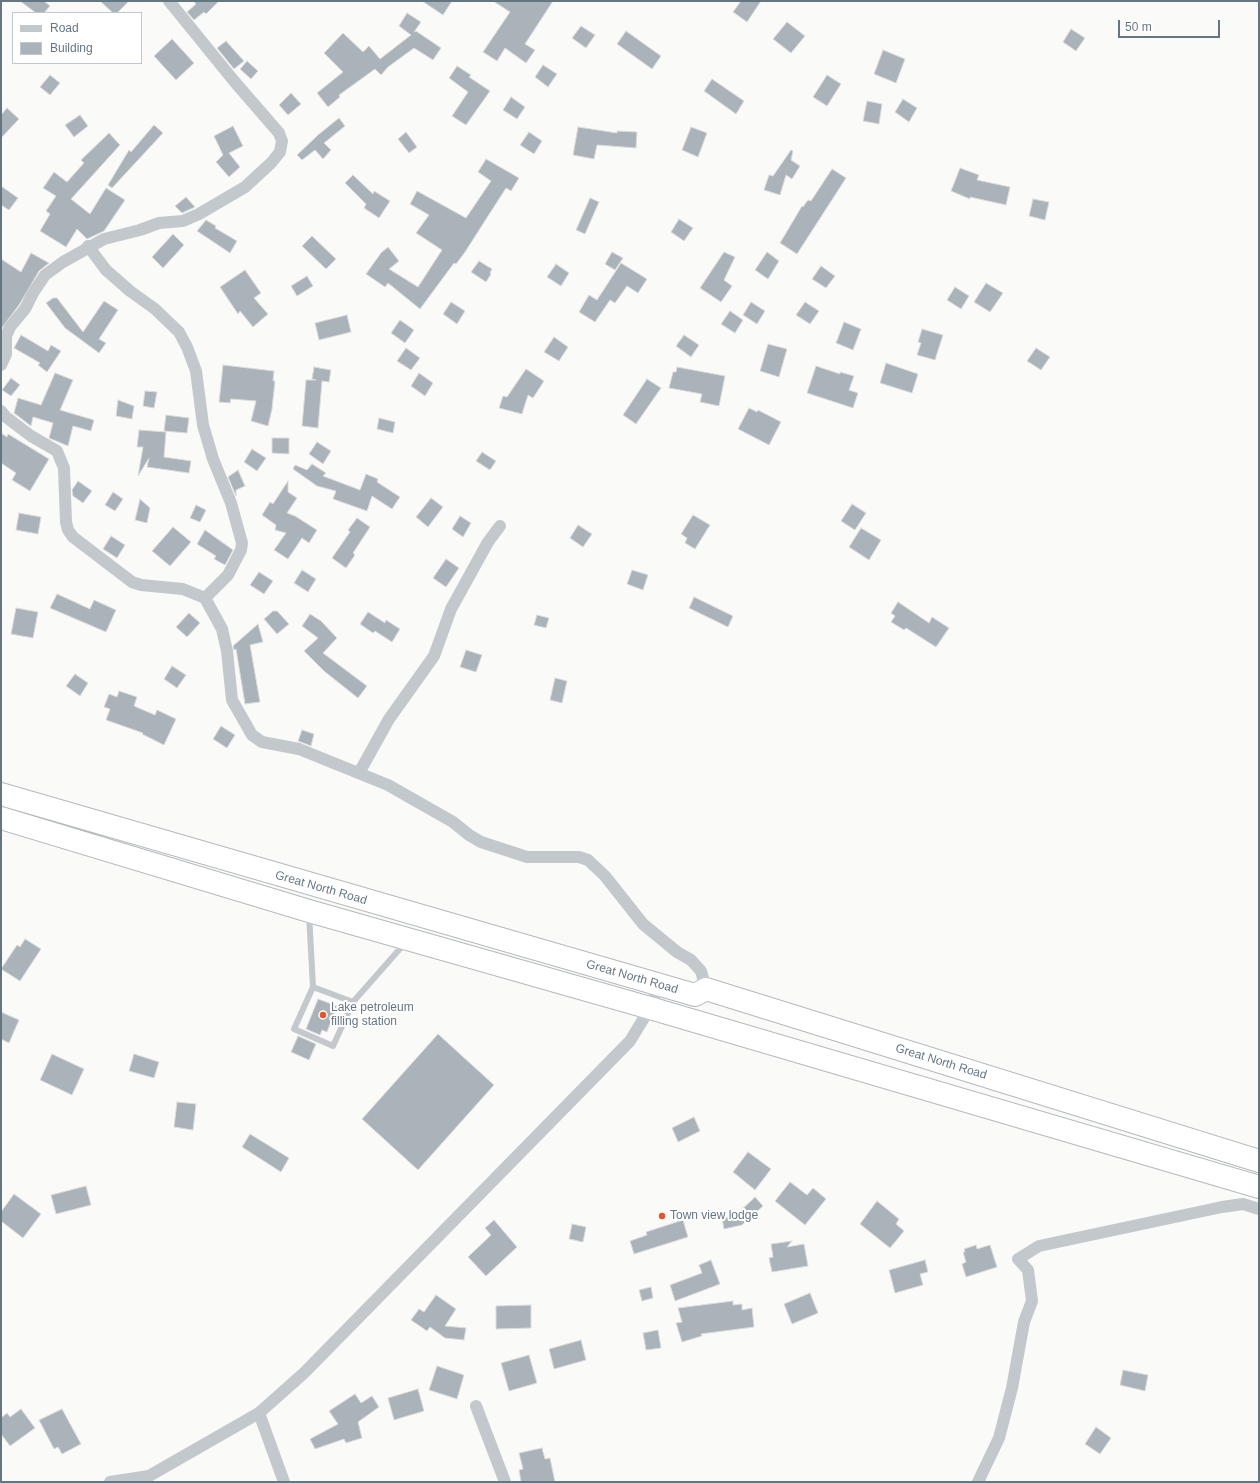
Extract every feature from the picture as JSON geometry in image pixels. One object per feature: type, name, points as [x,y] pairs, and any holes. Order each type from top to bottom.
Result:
[{"type":"highway","name":"Great North Road","points":[[1,794],[695,996],[706,989],[1259,1161]]},
{"type":"highway","name":"Great North Road","points":[[1,818],[309,911],[650,1008],[1259,1186]]},
{"type":"street","points":[[1,365],[6,354],[7,332],[25,309],[33,293],[46,275],[63,262],[88,246],[104,239],[140,230],[159,223],[183,221],[199,214],[245,187],[271,163],[280,152],[282,141],[279,132],[234,81],[169,1]]},
{"type":"street","points":[[88,246],[106,270],[130,291],[155,309],[179,332],[187,347],[196,371],[203,425],[213,459],[231,503],[242,536],[241,550],[228,575],[205,598]]},
{"type":"street","points":[[1,412],[6,418],[57,451],[64,468],[66,522],[68,530],[73,537],[132,582],[141,585],[183,589],[205,598],[222,629],[227,651],[232,700],[252,735],[262,742],[299,750],[388,785],[414,798],[453,822],[469,835],[481,842],[527,856],[578,857],[588,860],[605,876],[642,924],[677,952],[690,960],[701,971],[706,989]]},
{"type":"street","points":[[359,773],[389,719],[434,656],[450,609],[488,542],[500,526]]},
{"type":"street","points":[[110,1482],[149,1476],[259,1413],[304,1373],[630,1041],[650,1008],[659,985]]},
{"type":"street","points":[[978,1482],[999,1438],[1012,1388],[1024,1322],[1032,1300],[1028,1270],[1018,1259],[1038,1246],[1222,1207],[1243,1204],[1259,1209]]},
{"type":"street","points":[[476,1406],[505,1482]]},
{"type":"street","points":[[259,1413],[284,1482]]},
{"type":"lane","points":[[309,911],[313,987],[294,1029],[333,1046],[353,1002],[408,939]]},
{"type":"lane","points":[[313,987],[353,1002]]},
{"type":"building","points":[[20,1],[44,1],[50,6],[45,12],[35,12]]},
{"type":"building","points":[[100,1],[129,1],[118,12],[112,12]]},
{"type":"building","points":[[193,1],[219,1],[206,14],[204,12],[194,20],[187,12],[196,4]]},
{"type":"building","points":[[422,1],[452,1],[443,15]]},
{"type":"building","points":[[493,1],[553,1],[525,44],[535,50],[526,63],[505,48],[497,61],[483,52],[510,12]]},
{"type":"building","points":[[741,1],[761,1],[747,22],[733,12]]},
{"type":"building","points":[[407,13],[421,22],[414,32],[416,31],[441,48],[433,60],[414,48],[388,67],[381,75],[375,69],[339,95],[340,97],[328,107],[317,93],[343,72],[324,53],[343,33],[363,52],[369,46],[380,59],[411,35],[399,26]]},
{"type":"building","points":[[787,22],[805,36],[791,53],[773,39]]},
{"type":"building","points":[[581,26],[595,35],[586,48],[572,38]]},
{"type":"building","points":[[1071,29],[1085,38],[1076,51],[1063,42]]},
{"type":"building","points":[[626,31],[661,56],[652,69],[617,44]]},
{"type":"building","points":[[172,39],[194,63],[176,80],[154,56]]},
{"type":"building","points":[[226,41],[244,61],[234,69],[217,48]]},
{"type":"building","points":[[883,50],[905,59],[896,83],[874,74]]},
{"type":"building","points":[[247,61],[258,71],[251,79],[240,69]]},
{"type":"building","points":[[543,65],[557,74],[548,87],[535,77]]},
{"type":"building","points":[[457,66],[471,75],[469,77],[490,91],[466,125],[452,116],[468,92],[449,78]]},
{"type":"building","points":[[50,75],[60,83],[50,95],[40,87]]},
{"type":"building","points":[[827,75],[841,84],[827,106],[813,97]]},
{"type":"building","points":[[712,79],[744,101],[736,114],[704,91]]},
{"type":"building","points":[[291,93],[301,104],[288,115],[279,105]]},
{"type":"building","points":[[511,97],[525,107],[517,119],[503,110]]},
{"type":"building","points":[[903,99],[917,108],[909,122],[895,112]]},
{"type":"building","points":[[867,101],[882,104],[879,124],[863,121]]},
{"type":"building","points":[[7,108],[19,119],[1,138],[1,115]]},
{"type":"building","points":[[80,115],[88,126],[74,137],[65,125]]},
{"type":"building","points":[[339,118],[345,126],[324,143],[331,150],[323,159],[315,150],[302,160],[297,155],[318,135]]},
{"type":"building","points":[[154,125],[163,133],[112,188],[108,185],[129,150],[131,152]]},
{"type":"building","points":[[233,126],[243,146],[229,153],[240,167],[229,177],[216,162],[223,155],[214,136]]},
{"type":"building","points":[[578,127],[617,133],[617,131],[637,132],[636,148],[597,145],[594,159],[573,155]]},
{"type":"building","points":[[691,127],[707,133],[698,157],[682,150]]},
{"type":"building","points":[[406,132],[417,147],[409,153],[398,139]]},
{"type":"building","points":[[529,132],[542,141],[534,154],[520,145]]},
{"type":"building","points":[[109,133],[120,145],[71,199],[90,214],[106,188],[125,200],[104,231],[87,239],[77,229],[66,247],[40,231],[50,214],[46,211],[56,196],[43,188],[54,172],[67,182],[84,163],[81,160]]},
{"type":"building","points":[[791,150],[793,151],[791,160],[800,166],[792,179],[786,175],[780,195],[764,190],[769,175],[773,176]]},
{"type":"building","points":[[486,159],[519,178],[511,191],[506,188],[465,252],[456,264],[454,263],[420,309],[388,283],[385,287],[366,274],[381,253],[388,247],[399,261],[389,269],[418,287],[442,250],[416,233],[429,215],[410,204],[417,191],[466,218],[491,181],[478,172]]},
{"type":"building","points":[[960,168],[979,175],[977,180],[1010,187],[1006,205],[970,197],[970,199],[951,191]]},
{"type":"building","points":[[832,169],[846,178],[797,254],[780,243],[802,206],[803,207],[808,200],[811,201]]},
{"type":"building","points":[[353,175],[373,194],[374,191],[390,201],[379,218],[364,208],[366,204],[345,183]]},
{"type":"building","points":[[1,186],[18,198],[9,210],[1,205]]},
{"type":"building","points":[[186,197],[195,207],[182,213],[175,206]]},
{"type":"building","points":[[590,198],[599,202],[585,234],[576,230]]},
{"type":"building","points":[[1033,199],[1049,202],[1045,220],[1029,216]]},
{"type":"building","points":[[679,219],[693,228],[684,241],[671,232]]},
{"type":"building","points":[[206,220],[216,226],[215,228],[237,241],[230,253],[197,231]]},
{"type":"building","points":[[173,234],[184,245],[163,268],[152,257]]},
{"type":"building","points":[[312,236],[336,259],[326,269],[302,246]]},
{"type":"building","points":[[612,252],[623,258],[615,270],[605,264]]},
{"type":"building","points":[[724,252],[735,257],[724,280],[732,286],[721,302],[700,288]]},
{"type":"building","points":[[767,252],[779,261],[768,279],[755,270]]},
{"type":"building","points":[[31,253],[49,263],[39,271],[19,305],[1,329],[1,259],[21,272]]},
{"type":"building","points":[[479,261],[492,269],[486,282],[471,272]]},
{"type":"building","points":[[621,263],[647,279],[638,293],[627,286],[615,303],[610,300],[595,322],[579,312],[589,295],[597,300]]},
{"type":"building","points":[[556,264],[569,273],[561,286],[547,277]]},
{"type":"building","points":[[821,266],[835,276],[826,288],[812,279]]},
{"type":"building","points":[[245,270],[261,293],[254,298],[268,314],[253,327],[240,311],[238,314],[220,287]]},
{"type":"building","points":[[307,276],[313,286],[297,296],[291,286]]},
{"type":"building","points":[[986,283],[1003,293],[990,312],[974,302]]},
{"type":"building","points":[[955,287],[969,296],[961,309],[947,300]]},
{"type":"building","points":[[53,298],[57,298],[83,332],[104,301],[118,310],[99,339],[106,343],[99,353],[65,328],[46,303]]},
{"type":"building","points":[[451,302],[465,311],[457,324],[443,314]]},
{"type":"building","points":[[751,302],[765,311],[757,324],[743,315]]},
{"type":"building","points":[[805,302],[819,311],[810,324],[796,315]]},
{"type":"building","points":[[730,311],[743,320],[735,333],[721,324]]},
{"type":"building","points":[[347,315],[351,332],[319,340],[315,323]]},
{"type":"building","points":[[400,320],[414,330],[405,343],[391,333]]},
{"type":"building","points":[[844,322],[861,329],[853,350],[836,343]]},
{"type":"building","points":[[922,329],[943,335],[935,360],[917,355],[921,343],[918,342]]},
{"type":"building","points":[[21,335],[48,351],[51,345],[61,351],[47,372],[38,365],[40,363],[14,348]]},
{"type":"building","points":[[684,335],[699,345],[691,357],[676,346]]},
{"type":"building","points":[[554,337],[568,347],[559,361],[544,352]]},
{"type":"building","points":[[768,344],[787,349],[779,377],[760,371]]},
{"type":"building","points":[[406,348],[420,358],[411,370],[397,361]]},
{"type":"building","points":[[1036,348],[1050,357],[1041,370],[1027,361]]},
{"type":"building","points":[[886,363],[918,374],[912,393],[880,383]]},
{"type":"building","points":[[223,365],[274,371],[273,381],[275,381],[272,409],[268,426],[251,421],[256,401],[231,399],[230,403],[219,402]]},
{"type":"building","points":[[816,366],[840,374],[840,372],[854,376],[849,390],[858,393],[853,408],[807,393]]},
{"type":"building","points":[[314,367],[331,370],[329,382],[322,381],[318,428],[302,426],[306,380],[316,380],[312,379]]},
{"type":"building","points":[[677,367],[725,376],[719,406],[700,402],[702,394],[669,388],[673,372],[676,372]]},
{"type":"building","points":[[526,369],[544,381],[533,398],[528,395],[522,414],[499,408],[503,396],[507,397]]},
{"type":"building","points":[[55,373],[73,380],[60,410],[94,420],[91,431],[73,426],[68,446],[49,438],[53,423],[33,417],[31,426],[14,413],[18,398],[41,405]]},
{"type":"building","points":[[419,373],[433,383],[425,396],[411,386]]},
{"type":"building","points":[[11,378],[20,385],[11,396],[2,390]]},
{"type":"building","points":[[647,379],[661,388],[636,424],[623,415]]},
{"type":"building","points":[[145,391],[157,392],[154,408],[143,406]]},
{"type":"building","points":[[118,400],[134,406],[132,419],[116,416]]},
{"type":"building","points":[[749,408],[757,412],[758,410],[781,422],[769,445],[738,429]]},
{"type":"building","points":[[166,415],[189,418],[187,433],[164,431]]},
{"type":"building","points":[[379,418],[395,422],[393,433],[377,429]]},
{"type":"building","points":[[139,430],[166,432],[164,457],[191,461],[189,473],[147,467],[149,458],[138,476],[143,447],[137,447]]},
{"type":"building","points":[[1,433],[7,437],[8,434],[49,459],[30,491],[12,480],[16,473],[1,463]]},
{"type":"building","points":[[272,438],[289,438],[289,454],[272,453]]},
{"type":"building","points":[[317,442],[331,451],[323,464],[309,454]]},
{"type":"building","points":[[252,449],[266,458],[257,471],[244,462]]},
{"type":"building","points":[[482,452],[496,461],[490,470],[476,461]]},
{"type":"building","points":[[312,464],[326,473],[323,476],[360,490],[366,474],[378,479],[377,482],[400,497],[392,509],[372,496],[367,511],[333,499],[336,491],[317,486],[293,469],[295,465],[307,470]]},
{"type":"building","points":[[238,470],[245,486],[236,490],[236,496],[228,477]]},
{"type":"building","points":[[78,481],[92,491],[83,503],[73,496],[72,490]]},
{"type":"building","points":[[288,481],[288,492],[297,498],[287,513],[295,516],[317,530],[309,543],[302,538],[288,559],[274,550],[286,533],[275,530],[276,525],[262,515],[270,502],[273,504]]},
{"type":"building","points":[[113,492],[123,499],[115,511],[105,505]]},
{"type":"building","points":[[431,498],[443,507],[428,527],[416,517]]},
{"type":"building","points":[[140,499],[150,508],[147,523],[135,520]]},
{"type":"building","points":[[852,504],[866,513],[855,530],[841,521]]},
{"type":"building","points":[[196,505],[206,510],[200,522],[190,518]]},
{"type":"building","points":[[19,513],[41,517],[38,534],[16,530]]},
{"type":"building","points":[[693,515],[710,525],[695,549],[685,543],[687,538],[681,534]]},
{"type":"building","points":[[460,516],[471,523],[463,537],[452,529]]},
{"type":"building","points":[[357,518],[370,527],[353,553],[355,555],[346,568],[332,558],[350,532],[348,530]]},
{"type":"building","points":[[578,525],[592,534],[583,547],[570,538]]},
{"type":"building","points":[[173,527],[191,542],[170,566],[152,551]]},
{"type":"building","points":[[861,528],[881,540],[869,560],[849,547]]},
{"type":"building","points":[[205,530],[233,550],[225,565],[214,559],[216,556],[197,544]]},
{"type":"building","points":[[111,536],[125,545],[117,558],[103,549]]},
{"type":"building","points":[[446,559],[459,568],[446,587],[433,578]]},
{"type":"building","points":[[302,570],[316,579],[308,592],[294,583]]},
{"type":"building","points":[[632,570],[648,575],[643,590],[627,584]]},
{"type":"building","points":[[259,572],[273,581],[264,594],[250,585]]},
{"type":"building","points":[[57,594],[90,609],[94,600],[116,610],[106,632],[50,608]]},
{"type":"building","points":[[694,597],[733,616],[728,627],[689,608]]},
{"type":"building","points":[[898,602],[929,623],[932,617],[949,628],[936,647],[906,628],[904,630],[891,622],[895,616],[891,613]]},
{"type":"building","points":[[16,608],[38,612],[33,638],[11,634]]},
{"type":"building","points":[[273,611],[277,611],[289,624],[277,634],[264,619]]},
{"type":"building","points":[[368,612],[385,623],[386,620],[400,629],[392,642],[375,631],[373,633],[360,624]]},
{"type":"building","points":[[189,613],[200,623],[187,637],[176,627]]},
{"type":"building","points":[[310,614],[321,621],[337,638],[323,653],[367,686],[358,698],[324,671],[304,651],[318,638],[302,626]]},
{"type":"building","points":[[537,615],[549,618],[546,628],[534,625]]},
{"type":"building","points":[[258,624],[263,642],[250,645],[260,702],[245,704],[236,649],[234,650],[233,646]]},
{"type":"building","points":[[466,650],[482,655],[476,672],[460,667]]},
{"type":"building","points":[[172,666],[186,675],[177,688],[164,679]]},
{"type":"building","points":[[75,674],[88,683],[80,696],[66,686]]},
{"type":"building","points":[[555,678],[567,681],[562,703],[550,700]]},
{"type":"building","points":[[119,691],[137,697],[134,706],[155,715],[157,710],[176,719],[164,745],[142,734],[143,733],[106,720],[110,709],[104,707],[109,694],[117,697]]},
{"type":"building","points":[[221,726],[235,735],[227,748],[213,739]]},
{"type":"building","points":[[302,730],[314,734],[311,746],[298,741]]},
{"type":"building","points":[[25,939],[41,949],[20,981],[1,969],[17,945],[20,947]]},
{"type":"building","name":"Lake petroleum filling station","points":[[318,999],[337,1006],[327,1032],[322,1030],[320,1035],[306,1029]]},
{"type":"building","points":[[1,1012],[19,1020],[9,1043],[1,1039]]},
{"type":"building","points":[[438,1034],[494,1085],[418,1170],[362,1119]]},
{"type":"building","points":[[298,1036],[316,1044],[309,1060],[291,1052]]},
{"type":"building","points":[[52,1054],[84,1069],[72,1095],[40,1080]]},
{"type":"building","points":[[134,1054],[159,1062],[154,1078],[129,1071]]},
{"type":"building","points":[[177,1102],[196,1104],[193,1130],[174,1127]]},
{"type":"building","points":[[694,1117],[700,1131],[678,1142],[672,1128]]},
{"type":"building","points":[[250,1134],[289,1158],[281,1172],[242,1147]]},
{"type":"building","points":[[748,1152],[771,1169],[755,1190],[733,1172]]},
{"type":"building","points":[[790,1182],[807,1195],[813,1188],[826,1199],[805,1225],[775,1201]]},
{"type":"building","points":[[86,1186],[91,1205],[56,1214],[51,1195]]},
{"type":"building","points":[[14,1194],[41,1214],[23,1238],[1,1221],[1,1212]]},
{"type":"building","points":[[755,1197],[763,1206],[742,1225],[724,1229],[722,1218],[735,1216]]},
{"type":"building","points":[[877,1201],[899,1219],[896,1224],[904,1231],[890,1248],[860,1224]]},
{"type":"building","points":[[494,1220],[517,1247],[486,1276],[468,1257],[491,1235],[485,1228]]},
{"type":"building","points":[[683,1220],[688,1237],[634,1254],[630,1241],[647,1235],[646,1232]]},
{"type":"building","points":[[572,1224],[586,1227],[583,1242],[569,1239]]},
{"type":"building","points":[[792,1241],[787,1247],[804,1244],[808,1266],[772,1272],[769,1258],[773,1257],[771,1244]]},
{"type":"building","points":[[976,1245],[977,1249],[990,1245],[997,1267],[966,1277],[962,1264],[966,1262],[963,1252],[965,1252],[964,1249]]},
{"type":"building","points":[[711,1260],[720,1284],[675,1301],[670,1285],[702,1273],[699,1265]]},
{"type":"building","points":[[925,1260],[928,1272],[920,1274],[923,1285],[895,1293],[889,1270]]},
{"type":"building","points":[[651,1287],[653,1298],[642,1301],[639,1290]]},
{"type":"building","points":[[810,1293],[818,1313],[792,1324],[784,1304]]},
{"type":"building","points":[[436,1295],[456,1309],[445,1326],[466,1328],[464,1340],[445,1338],[430,1327],[427,1331],[411,1320],[419,1309],[424,1312]]},
{"type":"building","points":[[733,1301],[733,1305],[742,1304],[742,1310],[752,1308],[754,1327],[701,1334],[702,1336],[682,1342],[676,1323],[682,1322],[678,1308]]},
{"type":"building","points":[[531,1305],[531,1328],[496,1329],[496,1306]]},
{"type":"building","points":[[658,1330],[661,1348],[646,1350],[643,1333]]},
{"type":"building","points":[[581,1340],[586,1360],[554,1369],[549,1349]]},
{"type":"building","points":[[529,1355],[537,1383],[509,1391],[501,1363]]},
{"type":"building","points":[[437,1366],[464,1375],[457,1399],[429,1390]]},
{"type":"building","points":[[1123,1370],[1148,1375],[1145,1391],[1120,1385]]},
{"type":"building","points":[[418,1389],[424,1411],[394,1420],[388,1398]]},
{"type":"building","points":[[355,1394],[361,1403],[372,1396],[379,1407],[358,1422],[362,1438],[346,1443],[344,1439],[315,1449],[310,1439],[338,1424],[329,1411]]},
{"type":"building","points":[[21,1409],[35,1428],[10,1446],[1,1434],[1,1418],[7,1413],[10,1417]]},
{"type":"building","points":[[62,1409],[81,1444],[62,1454],[58,1447],[54,1449],[39,1420]]},
{"type":"building","points":[[1096,1427],[1111,1438],[1100,1454],[1085,1444]]},
{"type":"building","points":[[542,1448],[545,1459],[550,1458],[555,1482],[521,1482],[519,1470],[523,1469],[519,1453]]},
{"type":"place","name":"Lake petroleum filling station","points":[[323,1015]]},
{"type":"place","name":"Town view lodge","points":[[662,1216]]}]
